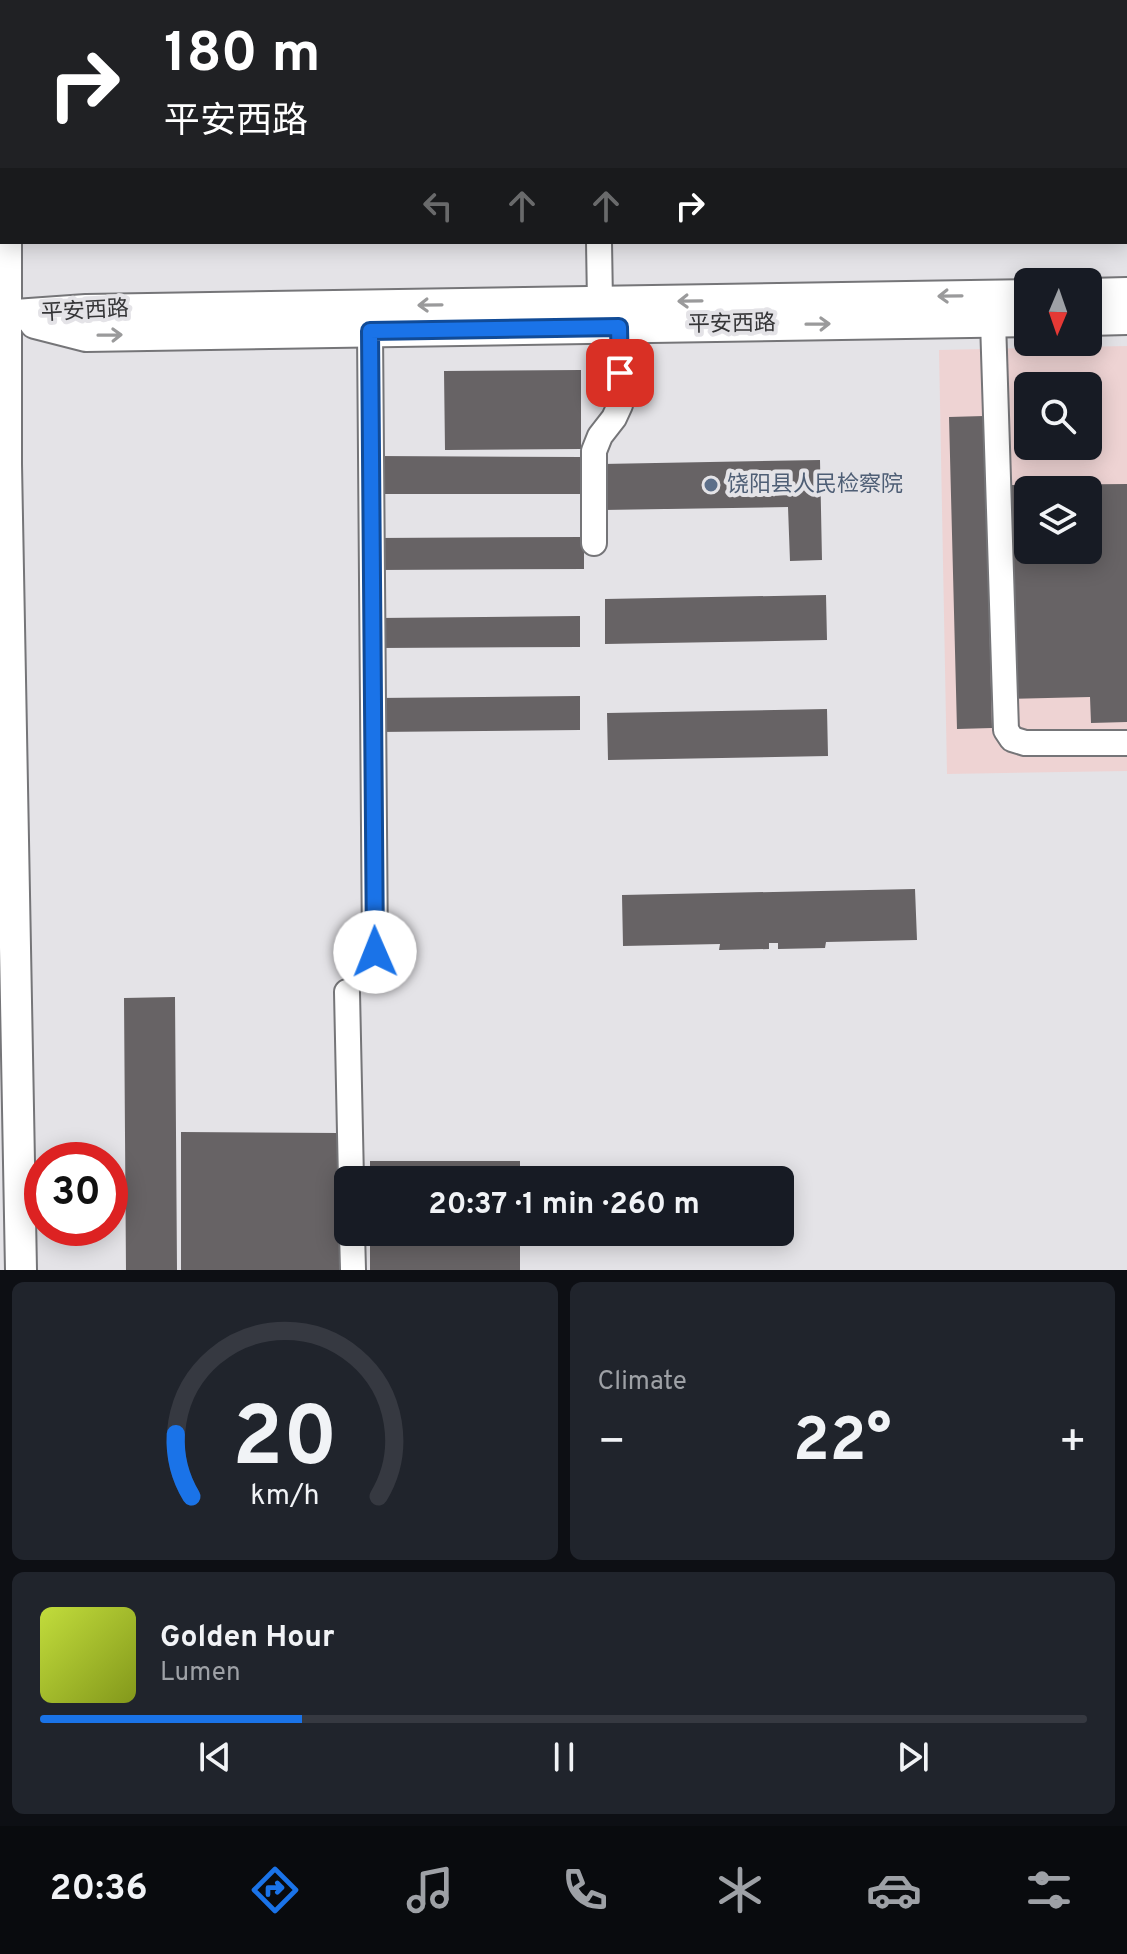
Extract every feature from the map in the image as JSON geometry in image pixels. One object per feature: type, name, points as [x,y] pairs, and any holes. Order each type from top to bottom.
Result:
[{"type":"main road","points":[[6,244],[3,316],[21,1270]]},
{"type":"main road","points":[[1102,294],[1127,293]]},
{"type":"main road","name":"平安西路","points":[[3,316],[102,310],[1014,295]]},
{"type":"main road","name":"平安西路","points":[[3,316],[86,336],[1014,321]]},
{"type":"main road","points":[[1102,320],[1127,319]]},
{"type":"street","points":[[599,244],[600,302]]},
{"type":"street","points":[[993,321],[1006,730],[1012,739],[1025,743],[1127,743]]},
{"type":"street","points":[[594,543],[594,451],[620,405],[619,327]]},
{"type":"street","points":[[370,331],[375,952]]},
{"type":"street","points":[[347,992],[351,1166]]},
{"type":"street","points":[[352,1246],[353,1270]]},
{"type":"shaded area","points":[[1127,346],[1127,771],[947,774],[939,350],[1014,348],[1014,356],[1102,356],[1102,347]]},
{"type":"building","points":[[581,370],[581,449],[445,450],[444,371]]},
{"type":"building","points":[[984,416],[992,728],[957,729],[949,417]]},
{"type":"building","points":[[377,456],[582,457],[582,494],[376,494]]},
{"type":"building","name":"饶阳县人民检察院","points":[[820,460],[822,560],[790,561],[788,507],[603,510],[602,464]]},
{"type":"building","points":[[1102,484],[1127,484],[1127,722],[1091,723],[1090,697],[1011,699],[1008,485],[1014,485],[1014,564],[1102,564]]},
{"type":"building","points":[[584,537],[584,569],[377,570],[377,538]]},
{"type":"building","points":[[826,595],[827,640],[605,644],[605,599]]},
{"type":"building","points":[[580,616],[580,647],[379,648],[379,618]]},
{"type":"building","points":[[580,696],[580,730],[377,732],[377,698]]},
{"type":"building","points":[[827,709],[828,756],[608,760],[607,713]]},
{"type":"building","points":[[915,889],[917,940],[826,942],[825,948],[778,949],[778,943],[769,943],[769,949],[719,950],[720,944],[623,946],[622,895]]},
{"type":"building","points":[[175,997],[177,1270],[126,1270],[128,1142],[125,1142],[124,998]]},
{"type":"building","points":[[181,1132],[339,1133],[339,1166],[334,1166],[334,1246],[339,1246],[339,1270],[181,1270]]},
{"type":"building","points":[[370,1161],[520,1161],[520,1166],[370,1166]]},
{"type":"building","points":[[370,1246],[520,1246],[520,1270],[370,1270]]},
{"type":"place","name":"饶阳县人民检察院","points":[[711,485]]},
{"type":"route","points":[[375,952],[370,331],[619,327],[620,373]]}]
